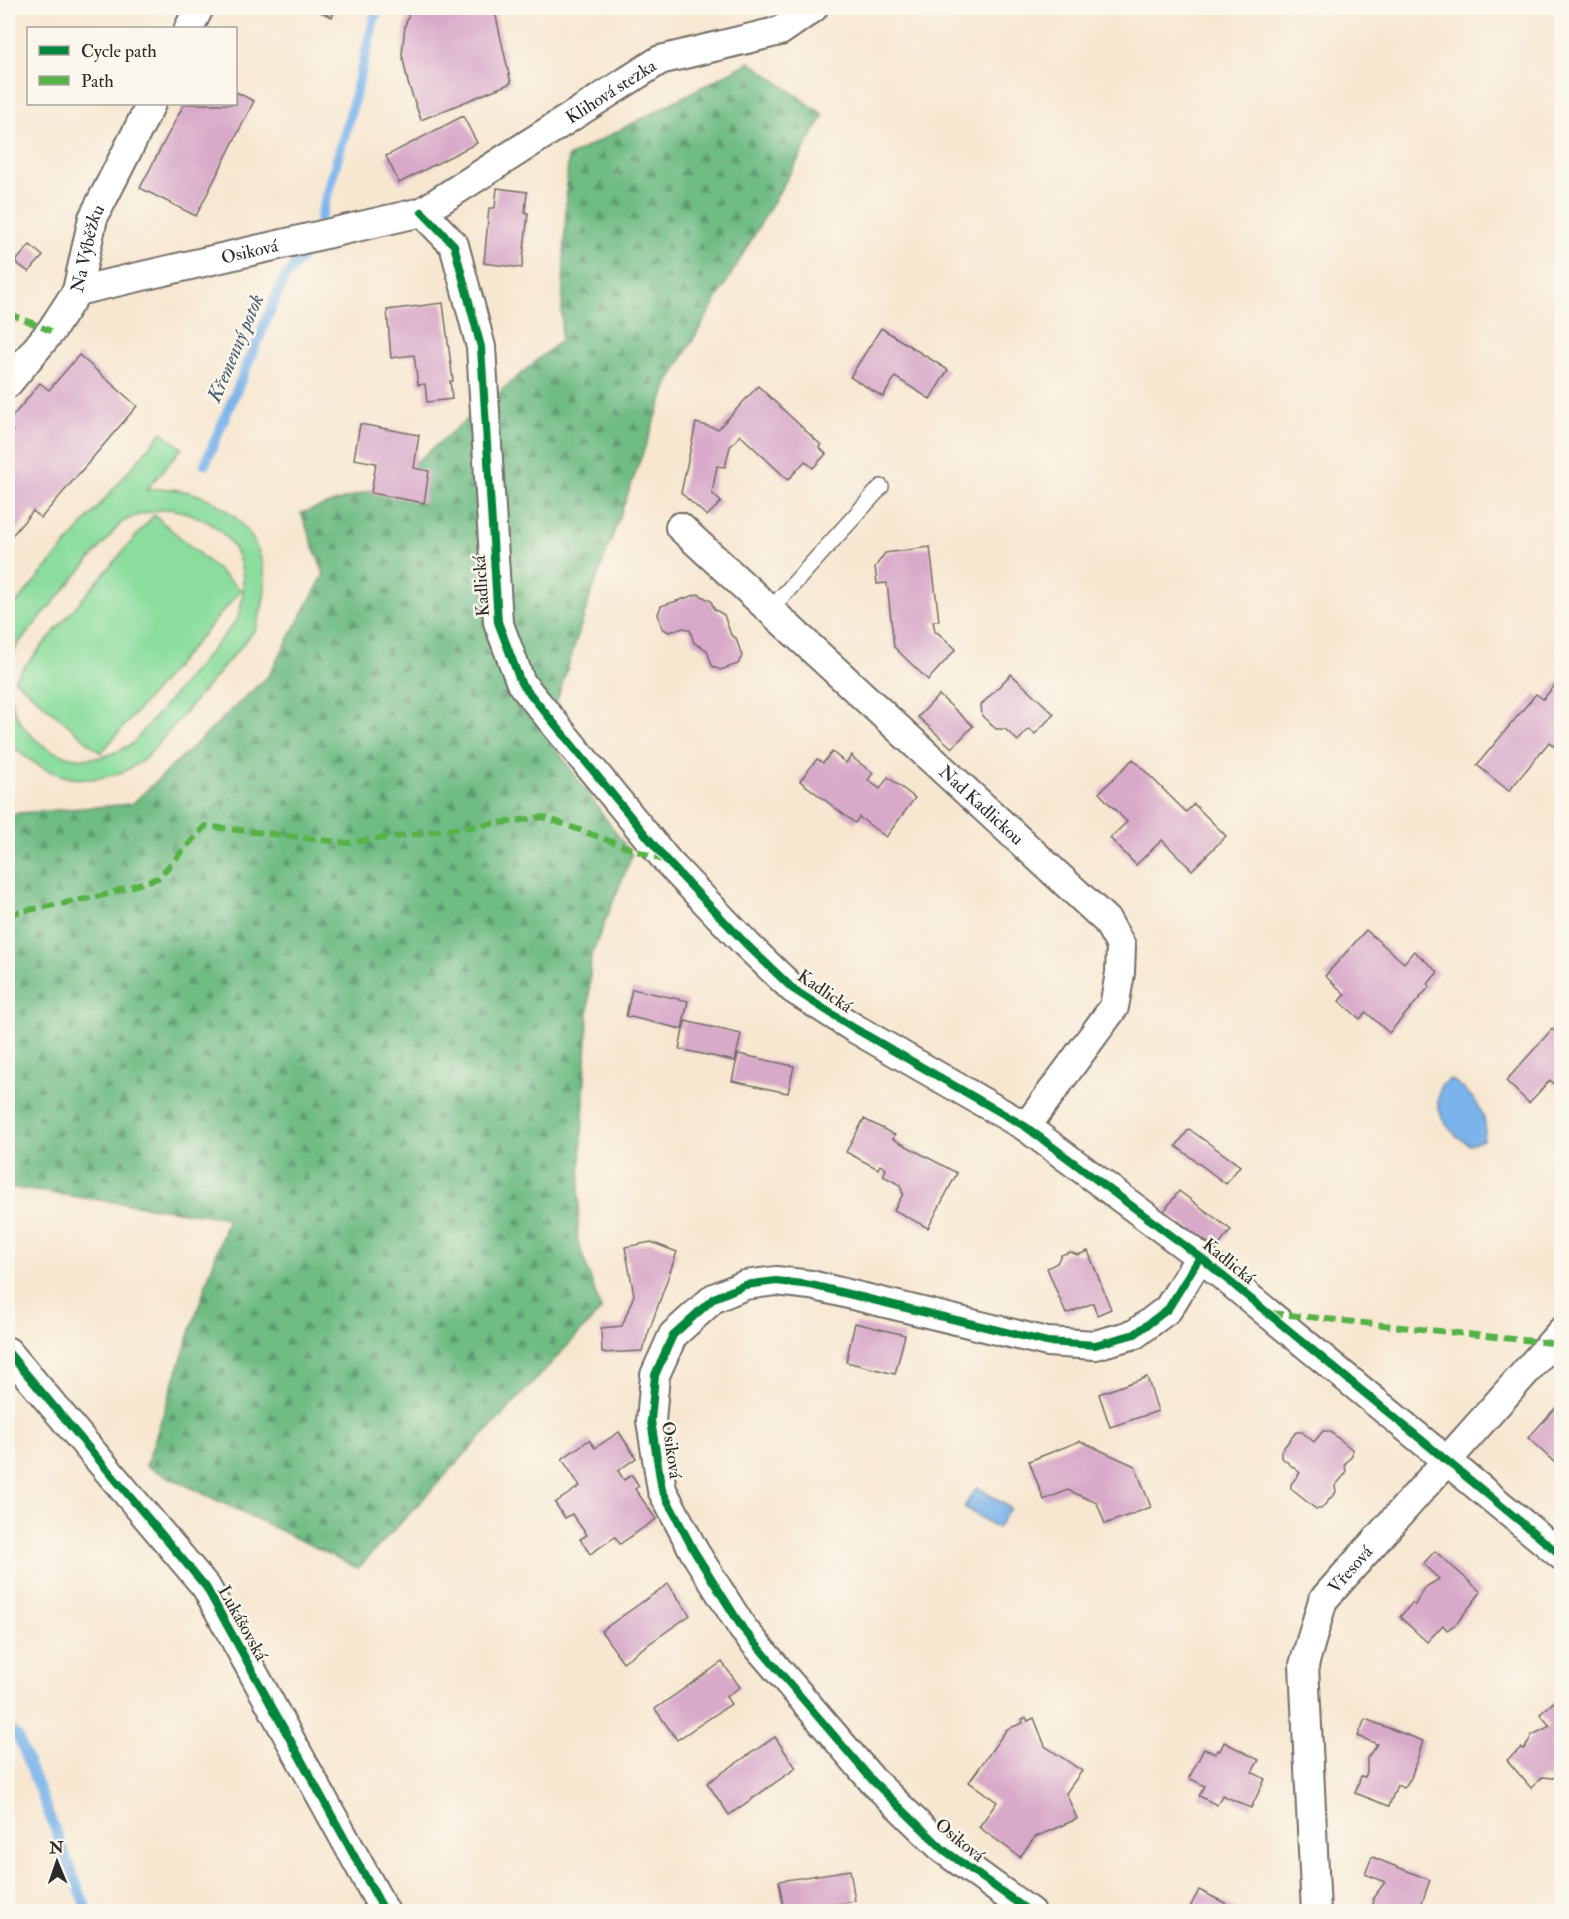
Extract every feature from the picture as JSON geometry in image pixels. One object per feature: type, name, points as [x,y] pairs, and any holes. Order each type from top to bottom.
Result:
[{"type":"street","points":[[190,27],[199,8]]},
{"type":"street","name":"Klihová stezka","points":[[422,212],[660,60],[780,31],[813,8]]},
{"type":"street","name":"Na Výběžku","points":[[8,383],[51,331],[77,291],[93,218],[150,105]]},
{"type":"street","name":"Osiková","points":[[77,291],[422,212]]},
{"type":"street","name":"Kadlická","points":[[422,212],[454,245],[481,347],[498,622],[521,683],[668,862],[793,989],[854,1028],[1026,1127],[1200,1257],[1553,1549]]},
{"type":"street","name":"Nad Kadlickou","points":[[680,527],[1107,921],[1121,946],[1120,973],[1114,1007],[1026,1127]]},
{"type":"street","name":"Osiková","points":[[1030,1911],[944,1850],[872,1780],[743,1629],[694,1551],[663,1490],[651,1421],[655,1375],[673,1335],[714,1298],[745,1285],[776,1281],[811,1285],[1047,1342],[1095,1345],[1135,1334],[1168,1309],[1200,1257]]},
{"type":"street","name":"Vřesová","points":[[1316,1911],[1304,1665],[1323,1600],[1562,1331]]},
{"type":"street","name":"Lukášovská","points":[[8,1352],[206,1587],[385,1911]]},
{"type":"street","points":[[1553,1549],[1562,1570]]},
{"type":"lane","points":[[770,610],[881,487]]},
{"type":"green space","points":[[750,62],[824,115],[669,381],[588,603],[546,735],[632,855],[591,956],[577,1239],[601,1310],[358,1568],[146,1466],[228,1218],[8,1187],[8,814],[132,804],[269,675],[324,574],[301,513],[390,484],[561,340],[568,157]]},
{"type":"green space","points":[[162,432],[182,448],[146,490],[167,489],[188,492],[207,499],[225,509],[253,539],[261,559],[265,580],[263,606],[255,630],[146,758],[125,771],[105,777],[90,779],[60,775],[33,762],[8,741],[8,613]]},
{"type":"green space","points":[[154,515],[241,590],[101,753],[14,679]]},
{"type":"water","points":[[1451,1079],[1478,1105],[1485,1122],[1483,1140],[1470,1145],[1445,1123],[1438,1104],[1441,1085]]},
{"type":"water","points":[[977,1487],[1010,1508],[997,1528],[964,1507]]},
{"type":"building","points":[[311,8],[336,8],[332,17]]},
{"type":"building","points":[[411,8],[494,8],[511,83],[421,120],[408,83],[402,54],[405,26]]},
{"type":"building","points":[[237,92],[254,101],[196,216],[140,188],[183,105],[237,105]]},
{"type":"building","points":[[463,116],[477,143],[399,183],[386,156]]},
{"type":"building","points":[[497,188],[527,192],[525,213],[528,213],[522,268],[484,263],[489,208],[495,208]]},
{"type":"building","points":[[30,245],[43,256],[29,272],[15,262]]},
{"type":"building","points":[[443,303],[453,381],[450,381],[452,399],[427,402],[425,384],[418,385],[414,355],[391,358],[387,310]]},
{"type":"building","points":[[881,328],[948,370],[930,399],[895,377],[883,397],[850,377]]},
{"type":"building","points":[[79,355],[137,406],[41,518],[33,511],[8,540],[8,438],[13,431],[8,427],[8,422],[40,383],[49,390]]},
{"type":"building","points":[[758,386],[821,445],[819,447],[826,454],[813,468],[805,461],[788,480],[740,435],[730,447],[725,467],[717,466],[712,493],[721,502],[707,516],[681,493],[696,423],[718,429]]},
{"type":"building","points":[[360,424],[419,435],[414,468],[429,471],[424,503],[371,493],[376,463],[354,459]]},
{"type":"building","points":[[930,547],[939,621],[933,621],[935,632],[956,649],[928,680],[894,647],[887,583],[877,584],[875,567],[885,553]]},
{"type":"building","points":[[698,594],[711,601],[714,609],[724,615],[742,656],[738,664],[720,670],[712,666],[707,650],[694,643],[690,630],[684,628],[669,632],[662,628],[658,614],[661,606]]},
{"type":"building","points":[[1011,674],[1054,714],[1035,734],[1029,729],[1018,741],[1005,729],[996,729],[982,716],[981,705]]},
{"type":"building","points":[[1562,677],[1562,753],[1549,742],[1509,791],[1477,765],[1536,694],[1543,699]]},
{"type":"building","points":[[939,695],[973,726],[952,748],[918,717]]},
{"type":"building","points":[[832,752],[846,763],[852,755],[873,773],[868,780],[880,789],[888,777],[915,798],[886,837],[859,817],[855,823],[800,781],[817,759],[823,763]]},
{"type":"building","points":[[1133,759],[1186,812],[1194,804],[1226,836],[1192,870],[1162,840],[1136,865],[1110,838],[1127,822],[1099,793]]},
{"type":"building","points":[[1366,930],[1404,963],[1414,951],[1438,972],[1428,984],[1430,986],[1389,1033],[1366,1012],[1360,1019],[1339,1001],[1345,994],[1325,976]]},
{"type":"building","points":[[632,989],[688,1001],[682,1029],[626,1016]]},
{"type":"building","points":[[685,1021],[741,1034],[735,1061],[679,1049]]},
{"type":"building","points":[[1552,1029],[1562,1037],[1562,1091],[1550,1080],[1529,1103],[1506,1081]]},
{"type":"building","points":[[738,1054],[794,1066],[788,1093],[732,1081]]},
{"type":"building","points":[[864,1119],[895,1135],[893,1139],[957,1173],[928,1228],[894,1210],[903,1194],[900,1185],[883,1176],[886,1169],[880,1165],[878,1169],[846,1152]]},
{"type":"building","points":[[1189,1129],[1240,1166],[1226,1184],[1176,1146]]},
{"type":"building","points":[[1179,1191],[1231,1230],[1216,1249],[1164,1211]]},
{"type":"building","points":[[651,1242],[677,1252],[642,1351],[602,1353],[601,1328],[622,1326],[634,1295],[625,1247]]},
{"type":"building","points":[[1088,1251],[1111,1309],[1097,1315],[1093,1303],[1066,1314],[1047,1268],[1057,1263],[1061,1255],[1070,1252],[1078,1255]]},
{"type":"building","points":[[855,1323],[905,1335],[895,1374],[846,1362]]},
{"type":"building","points":[[1147,1377],[1158,1411],[1110,1427],[1099,1394]]},
{"type":"building","points":[[1562,1401],[1562,1458],[1556,1464],[1528,1438]]},
{"type":"building","points":[[1323,1431],[1329,1431],[1352,1449],[1352,1455],[1345,1464],[1346,1473],[1335,1486],[1336,1492],[1321,1509],[1316,1509],[1291,1489],[1291,1484],[1300,1473],[1281,1457],[1281,1451],[1296,1432],[1302,1432],[1314,1442]]},
{"type":"building","points":[[619,1432],[636,1458],[618,1471],[624,1480],[632,1475],[639,1486],[635,1489],[656,1519],[620,1544],[615,1537],[590,1554],[580,1539],[587,1535],[572,1514],[565,1518],[555,1503],[580,1486],[562,1459],[589,1440],[595,1448]]},
{"type":"building","points":[[1080,1441],[1135,1466],[1151,1507],[1105,1524],[1097,1503],[1068,1490],[1044,1500],[1029,1461]]},
{"type":"building","points":[[1435,1551],[1481,1592],[1457,1623],[1447,1630],[1443,1625],[1427,1642],[1400,1617],[1412,1603],[1415,1605],[1424,1588],[1439,1579],[1423,1564]]},
{"type":"building","points":[[668,1584],[690,1615],[623,1662],[601,1631]]},
{"type":"building","points":[[722,1662],[740,1687],[726,1697],[731,1704],[677,1740],[655,1709]]},
{"type":"building","points":[[1562,1695],[1562,1773],[1553,1778],[1543,1777],[1531,1788],[1507,1760],[1526,1746],[1532,1735],[1550,1726],[1540,1714]]},
{"type":"building","points":[[1026,1718],[1028,1721],[1034,1718],[1045,1746],[1082,1771],[1066,1793],[1077,1819],[1035,1837],[1020,1857],[979,1827],[997,1802],[969,1782],[1007,1729],[1023,1723],[1022,1719]]},
{"type":"building","points":[[1365,1719],[1423,1741],[1411,1778],[1404,1788],[1397,1785],[1389,1806],[1355,1793],[1361,1776],[1365,1777],[1367,1772],[1367,1758],[1377,1744],[1358,1736]]},
{"type":"building","points":[[775,1737],[796,1768],[729,1815],[707,1783]]},
{"type":"building","points":[[1224,1742],[1259,1760],[1252,1772],[1265,1779],[1251,1808],[1222,1795],[1217,1805],[1199,1796],[1205,1786],[1189,1778],[1204,1749],[1216,1754]]},
{"type":"building","points":[[1372,1857],[1430,1880],[1419,1911],[1374,1911],[1373,1898],[1385,1882],[1365,1874]]},
{"type":"building","points":[[850,1870],[855,1901],[832,1905],[833,1911],[784,1911],[779,1881]]},
{"type":"building","points":[[1199,1890],[1241,1911],[1188,1911]]},
{"type":"waterway","name":"Křemenný potok","points":[[320,219],[350,115],[377,8]]},
{"type":"waterway","name":"Křemenný potok","points":[[205,464],[284,279],[306,252]]},
{"type":"waterway","points":[[8,1728],[18,1737],[88,1912]]},
{"type":"marked path","points":[[8,313],[51,331]]},
{"type":"marked path","points":[[8,914],[101,896],[158,878],[205,826],[347,843],[544,817],[665,861]]},
{"type":"marked path","points":[[1271,1313],[1551,1343]]},
{"type":"cycle path","points":[[422,212],[454,245],[481,347],[498,622],[521,683],[668,862],[747,945],[793,989],[854,1028],[1026,1127],[1200,1257],[1562,1556]]},
{"type":"cycle path","points":[[1030,1912],[944,1850],[872,1780],[743,1629],[694,1551],[662,1490],[651,1421],[655,1375],[673,1335],[714,1298],[745,1285],[776,1281],[811,1285],[1047,1342],[1095,1345],[1135,1334],[1168,1309],[1200,1257]]},
{"type":"cycle path","points":[[8,1352],[206,1587],[385,1912]]}]
